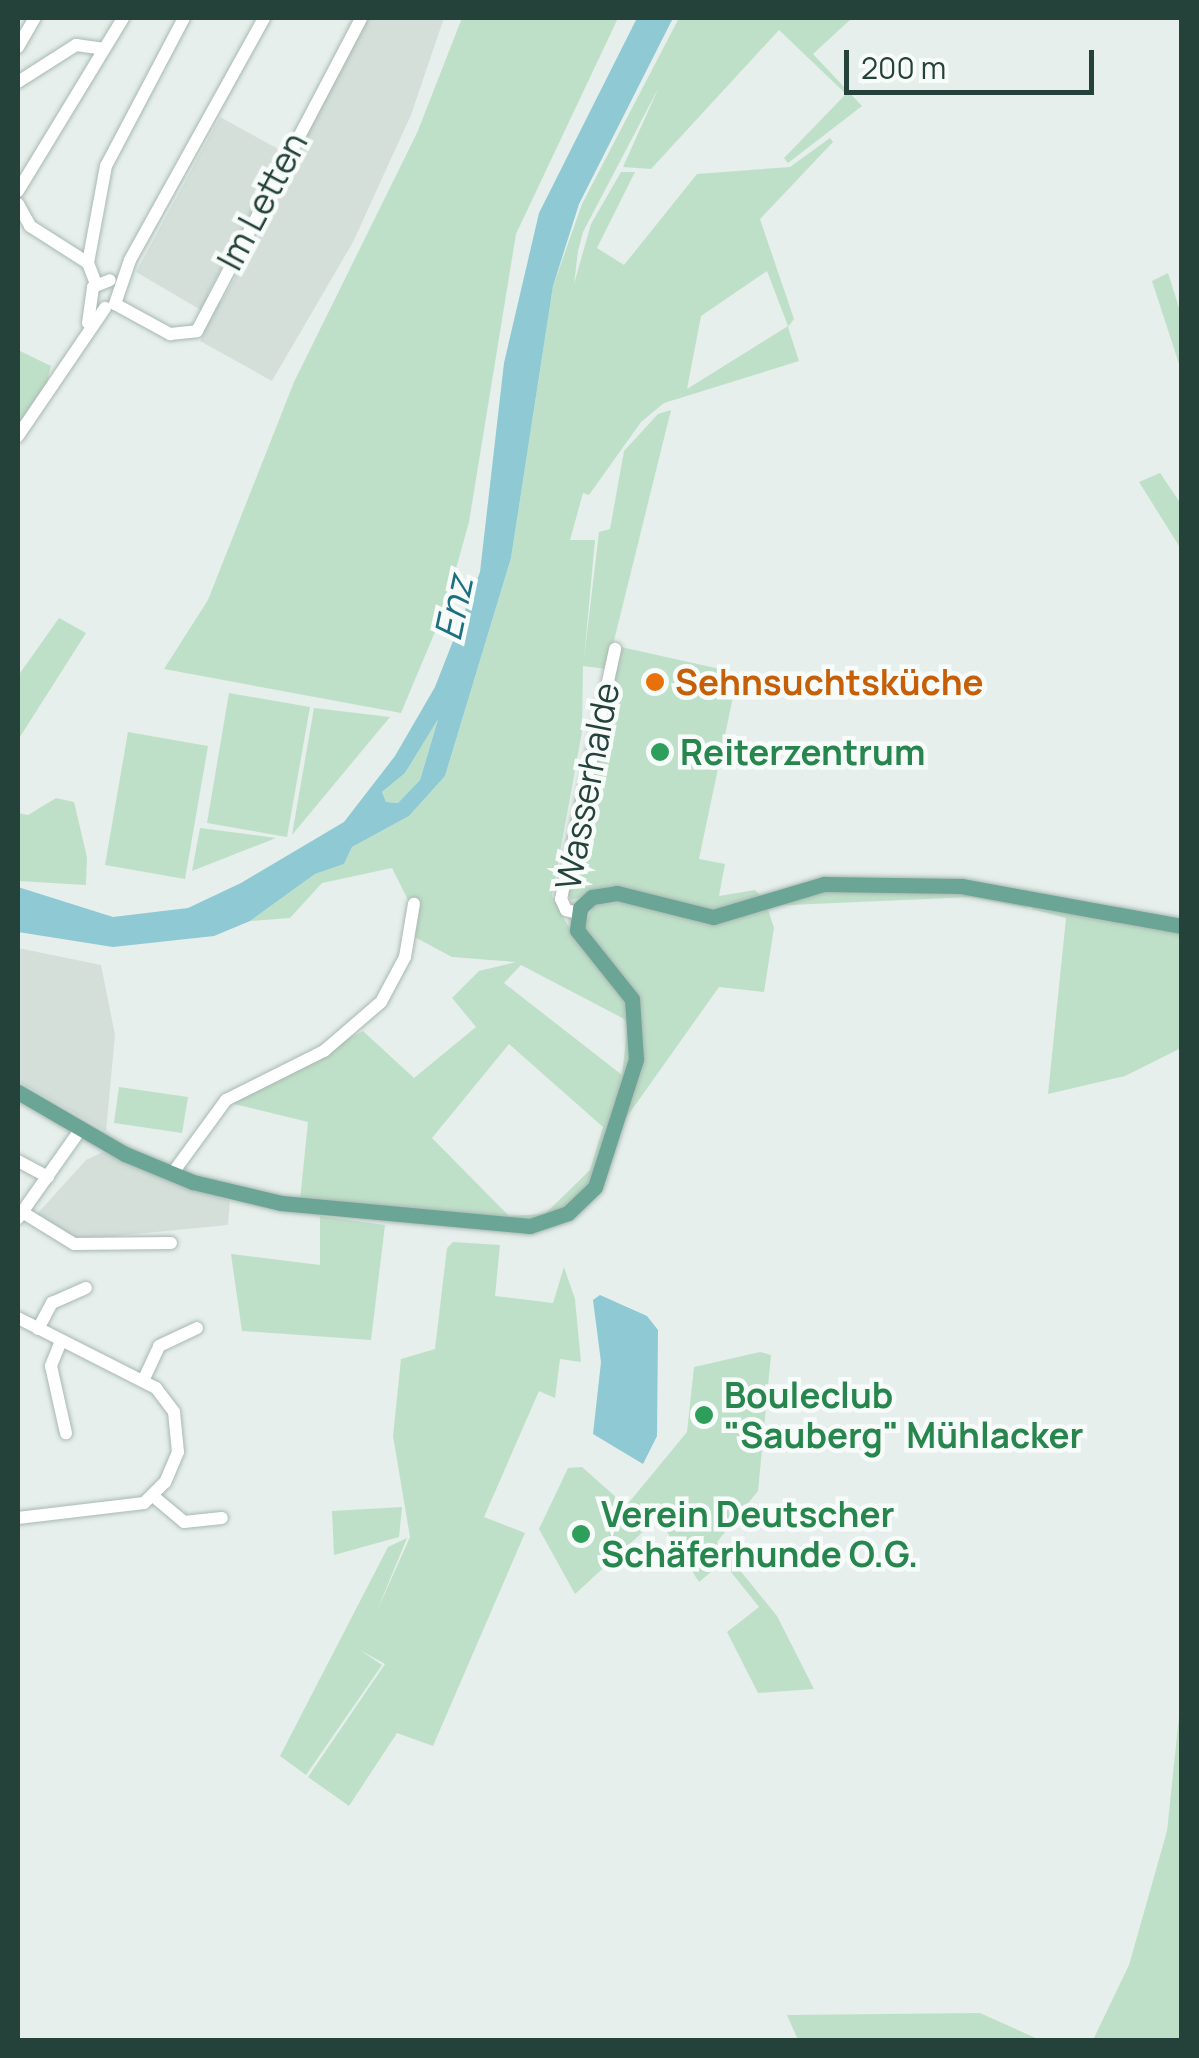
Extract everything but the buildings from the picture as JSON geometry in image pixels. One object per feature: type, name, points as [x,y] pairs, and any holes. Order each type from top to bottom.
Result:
[{"type":"main road","points":[[18,1092],[80,1130],[172,1174],[281,1203],[519,1228],[560,1217],[588,1196],[605,1167],[636,1059],[639,1028],[632,999],[580,936],[578,913],[586,901],[606,893],[713,917],[824,884],[926,884],[998,891],[1182,926]]},
{"type":"street","points":[[18,47],[35,18]]},
{"type":"street","points":[[18,191],[122,18]]},
{"type":"street","points":[[111,296],[96,284],[88,263],[106,166],[184,18]]},
{"type":"street","points":[[18,436],[111,296],[264,18]]},
{"type":"street","name":"Im Letten","points":[[111,296],[170,334],[197,331],[361,18]]},
{"type":"street","points":[[19,77],[76,45],[103,49]]},
{"type":"street","points":[[18,205],[30,226],[88,263]]},
{"type":"street","name":"Wasserhalde","points":[[578,913],[566,910],[562,899],[615,649]]},
{"type":"street","points":[[172,1174],[226,1100],[324,1051],[381,1002],[405,957],[414,904]]},
{"type":"street","points":[[80,1130],[20,1214],[74,1244],[172,1242]]},
{"type":"street","points":[[18,1161],[48,1176]]},
{"type":"street","points":[[38,1330],[52,1303],[86,1288]]},
{"type":"street","points":[[18,1318],[142,1381],[167,1398],[177,1433],[176,1461],[153,1496],[134,1506],[18,1518]]},
{"type":"street","points":[[142,1381],[159,1346],[198,1328]]},
{"type":"street","points":[[61,1341],[51,1366],[66,1433]]},
{"type":"street","points":[[153,1496],[184,1522],[222,1518]]},
{"type":"shaded area","points":[[355,18],[444,18],[411,115],[353,242],[272,381],[200,341],[211,316],[136,272],[220,117],[293,157],[366,24]],"holes":[[[261,193],[278,203],[221,302],[208,294]]]},
{"type":"shaded area","points":[[18,948],[101,965],[115,1035],[106,1131],[18,1081]]},
{"type":"shaded area","points":[[103,1152],[230,1201],[228,1225],[74,1240],[57,1231],[37,1214],[86,1160]]},
{"type":"green space","points":[[462,18],[618,18],[516,234],[469,522],[445,608],[401,713],[164,669],[208,600],[294,382],[417,133]]},
{"type":"green space","points":[[679,18],[852,18],[813,54],[862,106],[788,163],[784,158],[846,94],[779,30],[651,169],[623,167],[659,87],[583,232],[578,251],[574,284],[591,224],[621,172],[635,172],[597,248],[624,265],[697,174],[790,167],[830,138],[833,142],[760,219],[794,319],[788,327],[799,361],[664,403],[641,422],[589,495],[583,493],[570,540],[595,540],[584,659],[599,532],[610,529],[624,451],[658,414],[671,410],[607,669],[583,666],[582,732],[552,896],[573,935],[622,987],[635,1041],[605,1154],[581,1198],[536,1221],[300,1200],[308,1122],[226,1102],[363,1031],[414,1078],[476,1027],[452,998],[479,971],[516,962],[452,957],[409,934],[412,908],[392,868],[322,883],[290,918],[250,921],[315,874],[344,864],[352,847],[409,816],[445,776],[511,558],[553,286],[582,204]],"holes":[[[767,271],[788,326],[687,389],[701,316]],[[521,965],[628,1021],[622,1075],[504,983]],[[509,1044],[603,1127],[590,1170],[545,1214],[509,1216],[432,1138]]]},
{"type":"green space","points":[[1168,273],[1181,314],[1181,370],[1152,281]]},
{"type":"green space","points":[[18,350],[51,366],[45,391],[18,433]]},
{"type":"green space","points":[[1160,473],[1181,504],[1181,549],[1139,482]]},
{"type":"green space","points":[[59,618],[86,633],[18,740],[18,676]]},
{"type":"green space","name":"Reiterzentrum","points":[[621,647],[738,673],[699,859],[725,864],[719,896],[755,890],[761,896],[708,913],[616,888],[571,900],[566,888]]},
{"type":"green space","points":[[229,693],[310,707],[287,837],[207,823]]},
{"type":"green space","points":[[314,708],[390,717],[292,835]]},
{"type":"green space","points":[[438,718],[420,780],[398,803],[386,802],[382,792],[405,773]]},
{"type":"green space","points":[[128,732],[208,746],[185,879],[105,865]]},
{"type":"green space","points":[[56,798],[74,802],[87,857],[86,885],[18,881],[18,813],[28,815]]},
{"type":"green space","points":[[200,828],[276,838],[192,871]]},
{"type":"green space","points":[[925,888],[1029,901],[1027,908],[972,897],[767,906],[774,928],[764,992],[719,987],[621,1125],[639,1060],[641,1017],[583,930],[594,904],[627,901],[699,921],[802,892]]},
{"type":"green space","points":[[1032,902],[1181,929],[1181,1048],[1125,1076],[1048,1094],[1066,918],[1032,909]]},
{"type":"green space","points":[[119,1087],[188,1097],[182,1133],[114,1123]]},
{"type":"green space","points":[[320,1216],[385,1225],[371,1340],[242,1331],[231,1254],[320,1265]]},
{"type":"green space","points":[[453,1242],[500,1245],[495,1296],[553,1303],[564,1267],[575,1299],[581,1362],[560,1359],[555,1398],[539,1391],[484,1517],[525,1533],[433,1746],[397,1733],[349,1806],[308,1777],[385,1664],[360,1650],[382,1665],[306,1775],[280,1756],[388,1547],[407,1538],[376,1613],[410,1537],[393,1436],[401,1359],[435,1349],[447,1248]]},
{"type":"green space","points":[[760,1352],[771,1355],[758,1491],[717,1542],[777,1616],[814,1689],[758,1693],[727,1632],[759,1607],[723,1562],[699,1582],[658,1518],[575,1594],[539,1529],[568,1468],[582,1467],[626,1506],[687,1432],[694,1367]]},
{"type":"green space","points":[[402,1507],[399,1537],[334,1555],[332,1511]]},
{"type":"green space","points":[[1181,1698],[1181,2040],[1093,2040],[1129,1965],[1167,1831]]},
{"type":"green space","points":[[980,2013],[1040,2040],[798,2040],[787,2015]]},
{"type":"water","points":[[637,18],[673,18],[579,204],[553,286],[511,558],[445,776],[409,816],[352,847],[344,864],[315,874],[250,921],[214,936],[113,947],[18,932],[18,887],[113,917],[188,908],[241,883],[344,822],[395,756],[435,687],[480,572],[504,363],[539,213]],"holes":[[[438,719],[420,780],[398,803],[386,802],[382,792],[405,773]]]},
{"type":"water","points":[[600,1295],[647,1316],[658,1330],[657,1436],[643,1464],[593,1434],[601,1362],[593,1300]]},
{"type":"place","name":"Sehnsuchtsküche","points":[[655,682]]},
{"type":"place","name":"Reiterzentrum","points":[[660,752]]},
{"type":"place","name":"Bouleclub \"Sauberg\" Mühlacker","points":[[704,1415]]},
{"type":"place","name":"Verein Deutscher Schäferhunde O.G.","points":[[581,1534]]},
{"type":"water label","name":"Enz","points":[[453,608]]}]
